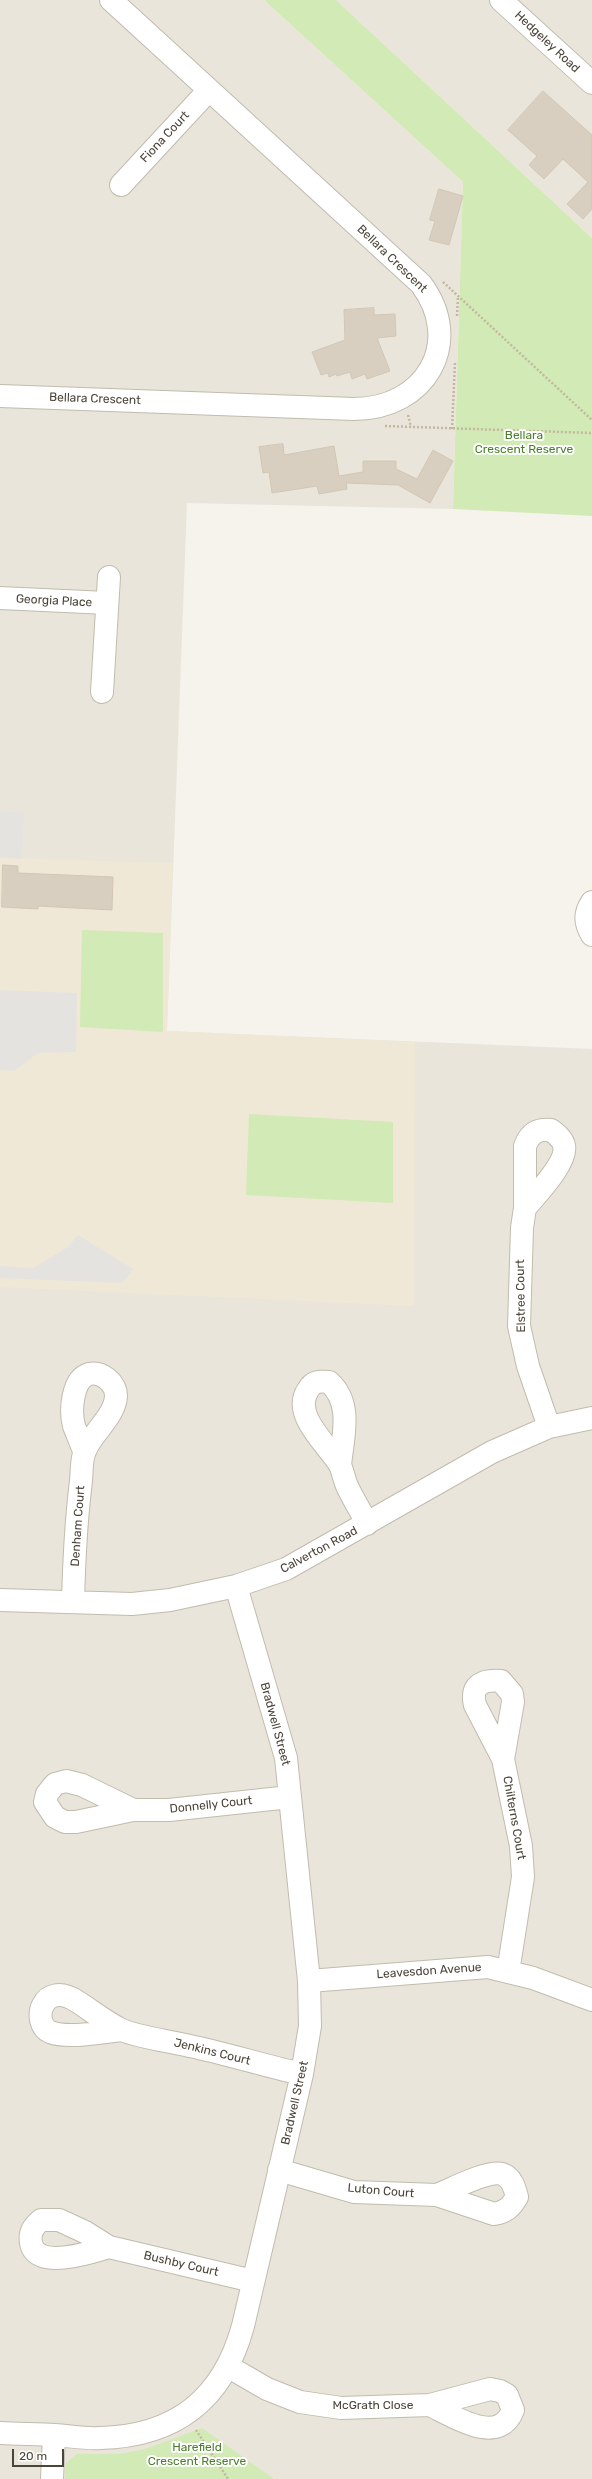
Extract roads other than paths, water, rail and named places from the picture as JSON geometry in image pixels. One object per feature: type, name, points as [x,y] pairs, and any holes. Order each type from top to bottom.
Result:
[{"type":"street","name":"Bellara Crescent","points":[[0,396],[366,409],[391,404],[405,397],[429,371],[438,348],[439,321],[436,308],[421,284],[111,0]]},
{"type":"street","name":"Hedgeley Road","points":[[502,0],[592,83]]},
{"type":"street","name":"Fiona Court","points":[[121,185],[209,90]]},
{"type":"street","name":"Georgia Place","points":[[102,692],[109,577]]},
{"type":"street","name":"Georgia Place","points":[[0,598],[107,603]]},
{"type":"street","points":[[592,902],[586,917],[586,926],[592,935]]},
{"type":"street","name":"Elstree Court","points":[[525,1208],[522,1228],[519,1326],[528,1366],[549,1427]]},
{"type":"street","name":"Calverton Road","points":[[0,1600],[132,1604],[170,1600],[236,1586],[286,1569],[492,1452],[549,1427],[592,1418]]},
{"type":"street","name":"Denham Court","points":[[73,1602],[84,1451]]},
{"type":"street","points":[[340,1465],[346,1485],[367,1524]]},
{"type":"street","name":"Bradwell Street","points":[[0,2433],[54,2435],[99,2439],[145,2433],[162,2426],[186,2413],[201,2402],[229,2367],[242,2332],[302,2074],[310,2026],[309,1981],[286,1758],[236,1586]]},
{"type":"street","name":"Chilterns Court","points":[[503,1759],[521,1846],[523,1877],[508,1972]]},
{"type":"street","name":"Donnelly Court","points":[[133,1810],[169,1810],[290,1797]]},
{"type":"street","name":"Leavesdon Avenue","points":[[309,1981],[488,1967],[533,1978],[592,2000]]},
{"type":"street","name":"Jenkins Court","points":[[122,2030],[302,2074]]},
{"type":"street","name":"Luton Court","points":[[279,2170],[354,2192],[437,2195]]},
{"type":"street","name":"Bushby Court","points":[[109,2247],[253,2281]]},
{"type":"street","name":"McGrath Close","points":[[229,2367],[267,2389],[300,2402],[341,2408],[430,2405]]},
{"type":"street","points":[[52,2479],[54,2435]]},
{"type":"park label","name":"Bellara Crescent Reserve","points":[[524,443]]},
{"type":"park label","name":"Harefield Crescent Reserve","points":[[197,2455]]}]
